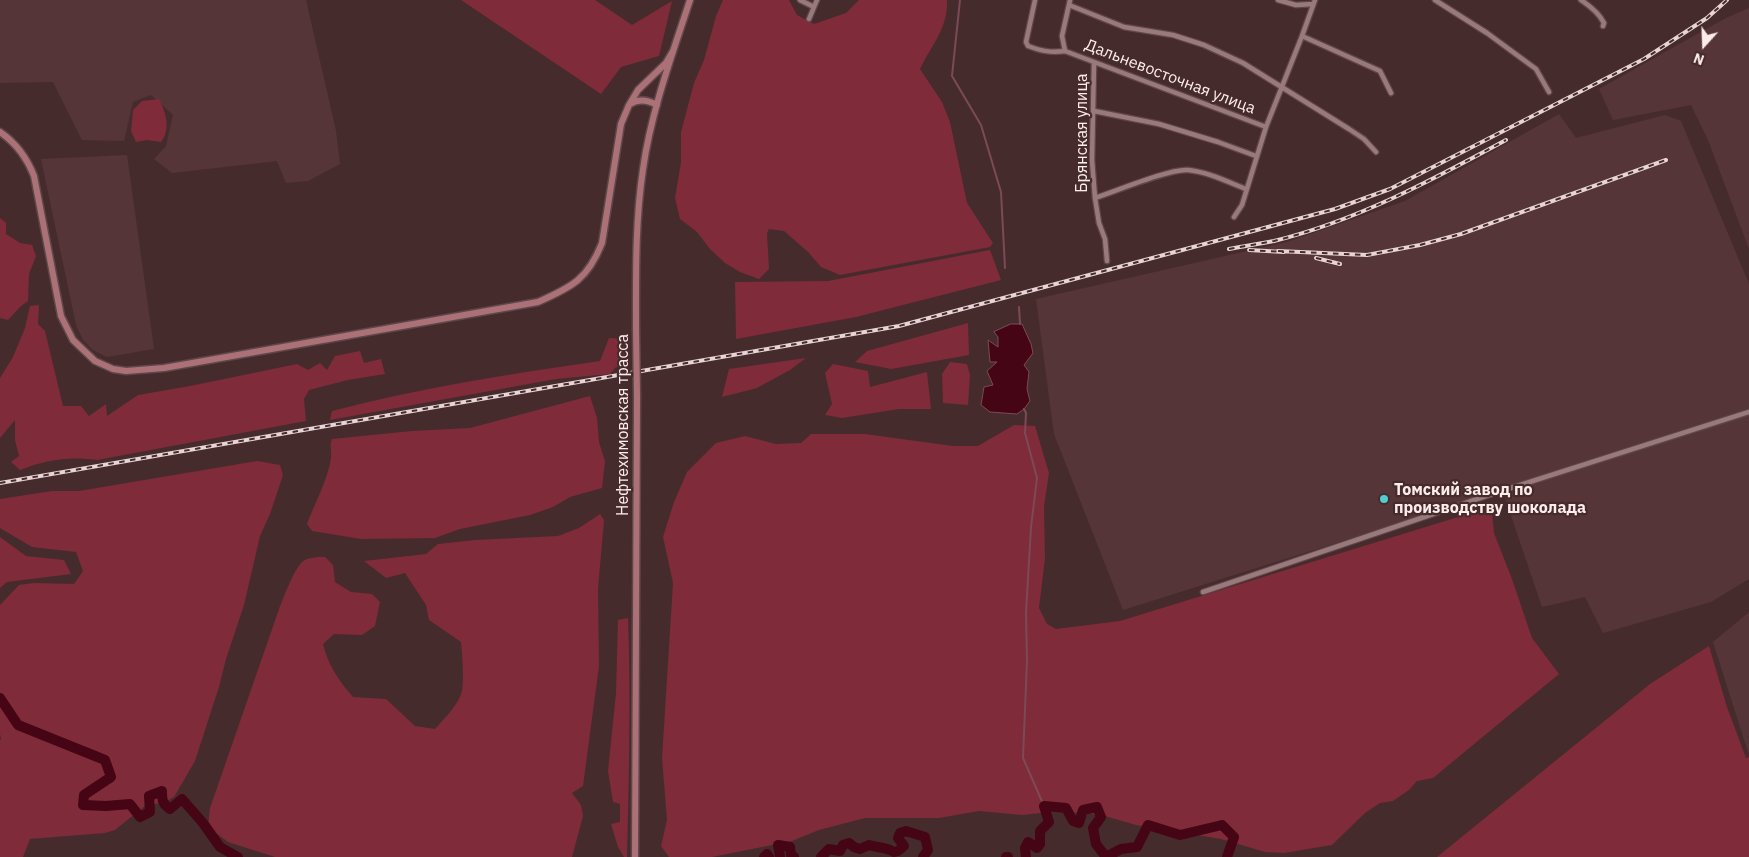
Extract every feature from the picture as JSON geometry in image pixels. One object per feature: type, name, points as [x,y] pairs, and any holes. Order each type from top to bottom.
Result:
[{"type":"street","name":"Нефтехимовская трасса","points":[[635,857],[636,243],[638,205],[643,167],[657,105],[690,0]]},
{"type":"street","points":[[800,0],[814,7]]},
{"type":"street","points":[[809,19],[817,0]]},
{"type":"street","points":[[1035,0],[1026,42],[1028,46],[1042,52],[1065,50],[1062,36],[1069,3],[1124,27],[1173,35],[1204,45],[1243,63],[1364,139],[1376,152]]},
{"type":"street","points":[[1234,217],[1242,205],[1266,127],[1314,2],[1296,5],[1278,0]]},
{"type":"street","points":[[1435,0],[1487,33],[1536,69],[1549,92]]},
{"type":"street","points":[[1581,0],[1590,6],[1602,19],[1603,26]]},
{"type":"street","points":[[1302,36],[1380,71],[1392,93]]},
{"type":"street","name":"Дальневосточная улица","points":[[1065,50],[1094,63],[1266,127]]},
{"type":"street","points":[[0,132],[13,142],[22,153],[29,163],[34,176],[64,322],[78,346],[95,361],[113,369],[126,371],[164,368],[538,302],[578,282],[595,260],[602,243],[621,124],[628,105],[638,90],[666,63],[673,51]]},
{"type":"street","name":"Брянская улица","points":[[1094,63],[1092,160],[1095,198],[1099,223],[1106,239],[1107,261]]},
{"type":"street","points":[[628,105],[635,101],[643,100],[657,105]]},
{"type":"street","points":[[1094,112],[1159,124],[1256,156]]},
{"type":"street","points":[[1095,198],[1150,179],[1187,169],[1246,189]]},
{"type":"street","points":[[1203,592],[1493,494],[1749,412]]},
{"type":"shaded area","points":[[0,0],[306,0],[336,131],[340,164],[308,181],[286,183],[277,161],[172,173],[154,159],[166,146],[173,115],[151,95],[133,102],[124,141],[82,140],[53,82],[0,83]]},
{"type":"shaded area","points":[[461,0],[595,0],[632,25],[672,1],[659,56],[621,67],[601,94]]},
{"type":"shaded area","points":[[723,0],[789,0],[797,15],[814,24],[846,13],[859,0],[947,0],[947,10],[942,28],[920,69],[942,102],[950,122],[967,203],[993,243],[990,247],[840,275],[821,267],[808,252],[784,231],[769,229],[767,233],[769,269],[759,279],[740,272],[725,263],[710,249],[697,232],[680,219],[675,198],[681,162],[681,132],[694,83],[704,60],[716,16]]},
{"type":"shaded area","points":[[1749,8],[1749,249],[1708,140],[1691,105],[1613,120],[1599,89],[1724,19]]},
{"type":"shaded area","points":[[159,99],[164,110],[167,126],[164,137],[161,142],[147,140],[136,142],[131,131],[133,110],[142,101]]},
{"type":"shaded area","points":[[1559,114],[1576,138],[1665,115],[1681,121],[1749,284],[1749,579],[1711,602],[1603,633],[1585,597],[1542,607],[1504,495],[1492,494],[1123,610],[1054,434],[1036,299],[1287,242],[1405,201]]},
{"type":"shaded area","points":[[127,155],[154,349],[107,357],[93,350],[83,340],[76,325],[41,159]]},
{"type":"shaded area","points":[[0,218],[6,223],[6,234],[20,243],[32,245],[36,256],[29,274],[28,301],[8,320],[0,318]]},
{"type":"shaded area","points":[[990,250],[1001,280],[856,317],[736,339],[735,282],[828,281]]},
{"type":"shaded area","points":[[39,305],[38,324],[45,331],[63,406],[81,406],[89,416],[106,404],[107,416],[138,395],[297,364],[308,370],[320,363],[327,370],[335,356],[360,351],[364,363],[381,359],[385,374],[348,380],[309,390],[304,399],[306,421],[97,460],[77,458],[58,460],[20,470],[11,462],[19,456],[15,440],[15,420],[0,438],[0,378],[13,357],[25,328],[30,306]]},
{"type":"shaded area","points":[[968,323],[969,355],[891,369],[855,362],[867,351]]},
{"type":"shaded area","points":[[1011,324],[1022,324],[1031,344],[1033,353],[1024,365],[1029,372],[1027,389],[1030,401],[1017,414],[990,412],[981,405],[984,387],[993,385],[987,371],[997,362],[990,362],[988,340],[998,347],[998,337],[994,332]]},
{"type":"shaded area","points":[[609,338],[629,339],[628,369],[616,367],[610,374],[556,379],[330,420],[332,411],[398,395],[498,376],[600,361]]},
{"type":"shaded area","points":[[806,358],[790,370],[757,388],[722,397],[729,369]]},
{"type":"shaded area","points":[[950,362],[967,364],[970,375],[968,405],[943,403],[942,374]]},
{"type":"shaded area","points":[[833,364],[868,371],[870,387],[927,372],[931,409],[899,409],[842,418],[825,415],[832,404],[825,373]]},
{"type":"shaded area","points":[[590,396],[597,418],[599,442],[605,461],[602,488],[570,497],[553,507],[530,515],[460,529],[435,538],[361,539],[312,531],[307,524],[330,465],[332,439],[412,431],[470,428]]},
{"type":"shaded area","points":[[1014,425],[1035,426],[1049,473],[1044,507],[1045,558],[1039,608],[1047,624],[1056,629],[1120,621],[1484,509],[1492,512],[1494,533],[1532,638],[1559,674],[1433,778],[1417,781],[1409,790],[1393,801],[1380,803],[1365,813],[1332,845],[1284,853],[1265,852],[1221,839],[1136,825],[1105,816],[1085,813],[1051,812],[1022,815],[979,811],[939,818],[865,818],[819,830],[792,841],[712,857],[669,857],[661,846],[667,820],[662,758],[673,583],[663,537],[674,502],[687,472],[716,443],[745,436],[776,444],[801,443],[811,434],[865,434],[953,446],[978,446]]},
{"type":"shaded area","points":[[257,461],[280,465],[283,475],[270,514],[260,536],[244,605],[195,761],[174,797],[163,803],[146,805],[115,830],[105,833],[30,839],[23,857],[0,857],[0,605],[19,585],[34,583],[74,584],[83,571],[76,552],[32,547],[0,528],[0,499],[52,491],[79,491]]},
{"type":"shaded area","points":[[600,514],[604,520],[598,589],[599,666],[583,786],[572,793],[581,805],[583,816],[572,857],[275,857],[228,842],[208,827],[210,808],[279,609],[292,578],[304,560],[325,557],[333,565],[335,582],[351,592],[372,594],[380,602],[375,626],[362,635],[334,634],[323,644],[331,666],[348,691],[353,697],[386,699],[415,726],[435,729],[453,708],[461,694],[463,676],[461,642],[429,620],[426,605],[405,573],[386,578],[364,561],[426,554],[438,544],[475,540],[558,536],[579,528]]},
{"type":"shaded area","points":[[0,537],[26,556],[64,560],[71,574],[7,582],[0,588]]},
{"type":"shaded area","points":[[1749,612],[1749,752],[1748,752],[1713,642]]},
{"type":"shaded area","points":[[628,618],[629,767],[627,857],[624,857],[618,847],[611,824],[620,822],[620,804],[613,802],[608,771],[616,693],[618,620]]},
{"type":"shaded area","points":[[1709,646],[1727,707],[1746,758],[1749,757],[1749,857],[1437,857],[1650,684]]},
{"type":"waterway","points":[[960,0],[952,76],[981,125],[1001,192],[1005,268]]},
{"type":"waterway","points":[[1019,307],[1020,324]]},
{"type":"waterway","points":[[1024,409],[1026,413],[1025,433],[1037,478],[1031,527],[1026,613],[1027,661],[1023,758],[1044,806]]},
{"type":"waterway","points":[[0,698],[18,725],[105,760],[111,777],[84,795],[83,805],[130,804],[140,817],[150,812],[149,796],[162,791],[163,801],[167,807],[170,809],[182,799],[203,823],[220,847],[238,857]]},
{"type":"waterway","points":[[1026,857],[1025,848],[1028,842],[1037,848],[1040,844],[1040,831],[1049,822],[1044,806],[1066,808],[1073,821],[1079,823],[1083,810],[1097,807],[1101,817],[1093,828],[1096,844],[1106,857],[1121,849],[1137,847],[1148,825],[1180,835],[1222,825],[1234,837],[1227,857]]},
{"type":"waterway","points":[[821,857],[829,849],[840,851],[843,845],[849,843],[860,849],[869,845],[894,852],[898,851],[904,846],[898,838],[900,833],[906,831],[925,837],[928,850],[923,857]]},
{"type":"waterway","points":[[780,857],[778,845],[790,847],[791,855],[794,857]]},
{"type":"waterway","points":[[764,857],[767,854],[769,857]]},
{"type":"railway","points":[[0,483],[899,326],[1335,209],[1390,189],[1644,59],[1707,18],[1727,0]]},
{"type":"railway","points":[[1229,249],[1274,241],[1304,233],[1364,211],[1422,184],[1506,140]]},
{"type":"railway","points":[[1278,251],[1367,255],[1420,245],[1461,234],[1666,160]]},
{"type":"railway","points":[[1249,250],[1284,252]]},
{"type":"railway","points":[[1316,258],[1340,264]]},
{"type":"place","name":"Томский завод по производству шоколада","points":[[1384,499]]}]
